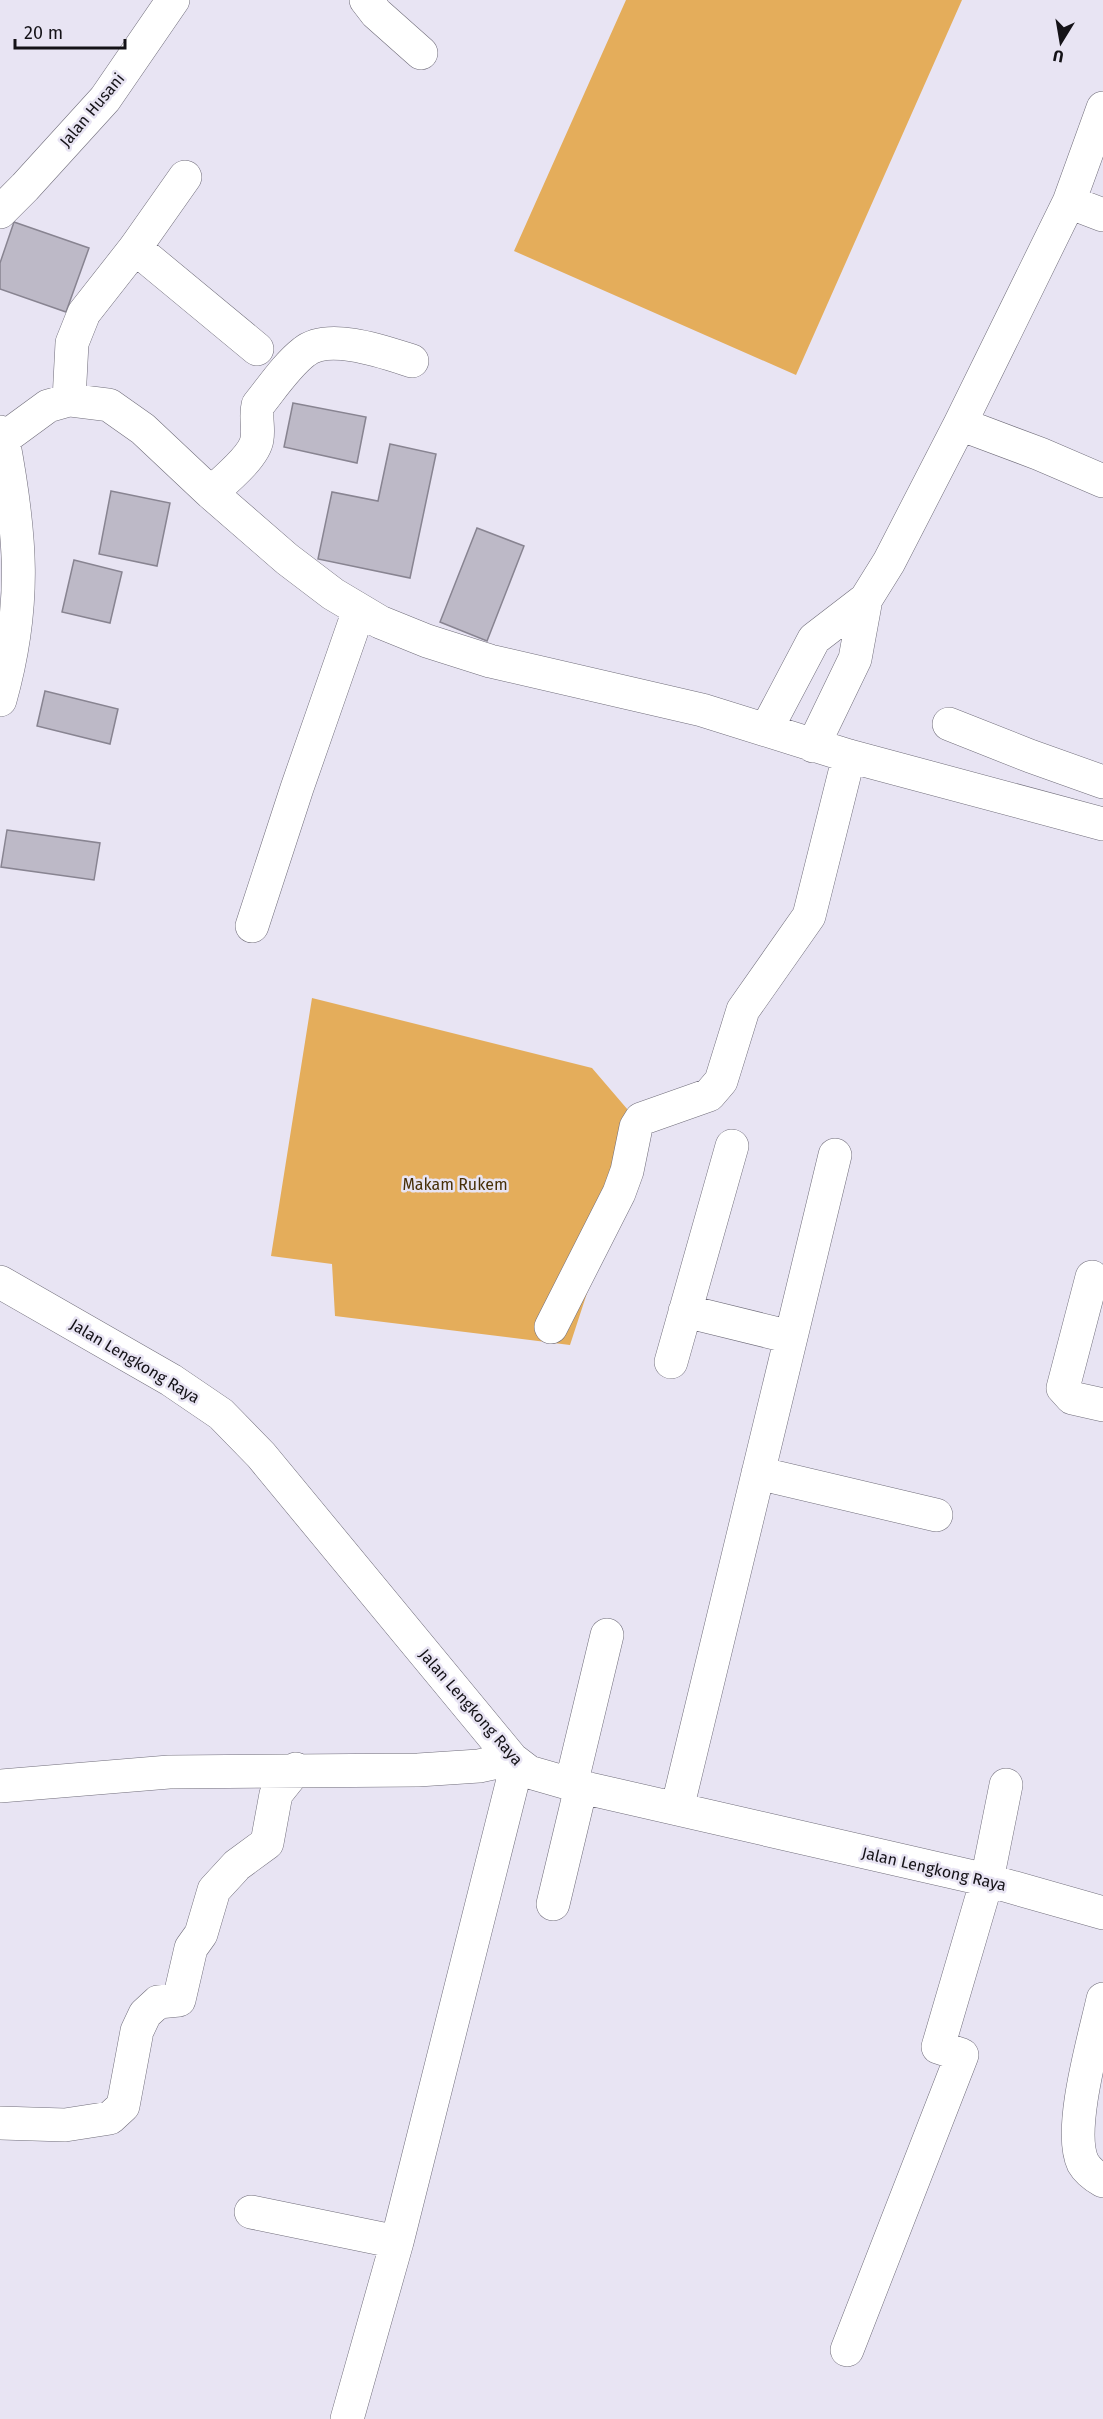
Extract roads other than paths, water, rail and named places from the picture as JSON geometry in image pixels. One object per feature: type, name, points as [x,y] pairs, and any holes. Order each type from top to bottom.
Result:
[{"type":"street","name":"Jalan Husani","points":[[0,212],[26,187],[105,99],[173,0]]},
{"type":"street","points":[[366,0],[376,13],[421,53]]},
{"type":"street","points":[[813,746],[855,659],[867,599],[889,562],[960,424],[1069,202],[1103,108]]},
{"type":"street","points":[[69,400],[72,343],[77,327],[84,314],[135,248],[185,177]]},
{"type":"street","points":[[1069,202],[1103,215]]},
{"type":"street","points":[[135,248],[258,348]]},
{"type":"street","points":[[211,494],[255,449],[258,437],[255,416],[258,405],[304,351],[321,344],[351,345],[412,361]]},
{"type":"street","points":[[0,700],[11,661],[17,621],[19,580],[16,510],[2,435],[48,406],[69,400],[109,405],[143,429],[211,494],[287,559],[359,610],[380,622],[427,641],[490,661],[702,710],[813,746],[1103,824]]},
{"type":"street","points":[[960,424],[1103,481]]},
{"type":"street","points":[[766,730],[814,639],[867,599]]},
{"type":"street","points":[[252,926],[359,610]]},
{"type":"street","points":[[949,724],[1103,782]]},
{"type":"street","points":[[551,1327],[619,1193],[627,1171],[636,1126],[640,1119],[702,1098],[716,1089],[743,1010],[809,916],[849,756]]},
{"type":"street","points":[[671,1362],[732,1146]]},
{"type":"street","points":[[677,1809],[835,1155]]},
{"type":"street","points":[[1092,1277],[1063,1388],[1072,1398],[1103,1406]]},
{"type":"street","name":"Jalan Lengkong Raya","points":[[0,1282],[171,1380],[220,1414],[261,1455],[514,1761],[529,1772],[576,1786],[987,1880],[1103,1913]]},
{"type":"street","points":[[685,1311],[791,1337]]},
{"type":"street","points":[[758,1473],[936,1515]]},
{"type":"street","points":[[553,1904],[607,1635]]},
{"type":"street","points":[[0,1786],[169,1772],[296,1769],[418,1770],[514,1761],[398,2242],[347,2419]]},
{"type":"street","points":[[0,2123],[66,2126],[110,2118],[123,2106],[137,2031],[145,2014],[158,2002],[179,2000],[191,1948],[201,1934],[214,1890],[237,1865],[267,1842],[276,1794],[296,1769]]},
{"type":"street","points":[[847,2350],[962,2055],[938,2047],[987,1880],[1006,1785]]},
{"type":"street","points":[[1103,1999],[1078,2122],[1078,2141],[1083,2164],[1103,2181]]},
{"type":"street","points":[[251,2212],[398,2242]]},
{"type":"park label","name":"Makam Rukem","points":[[455,1184]]}]
